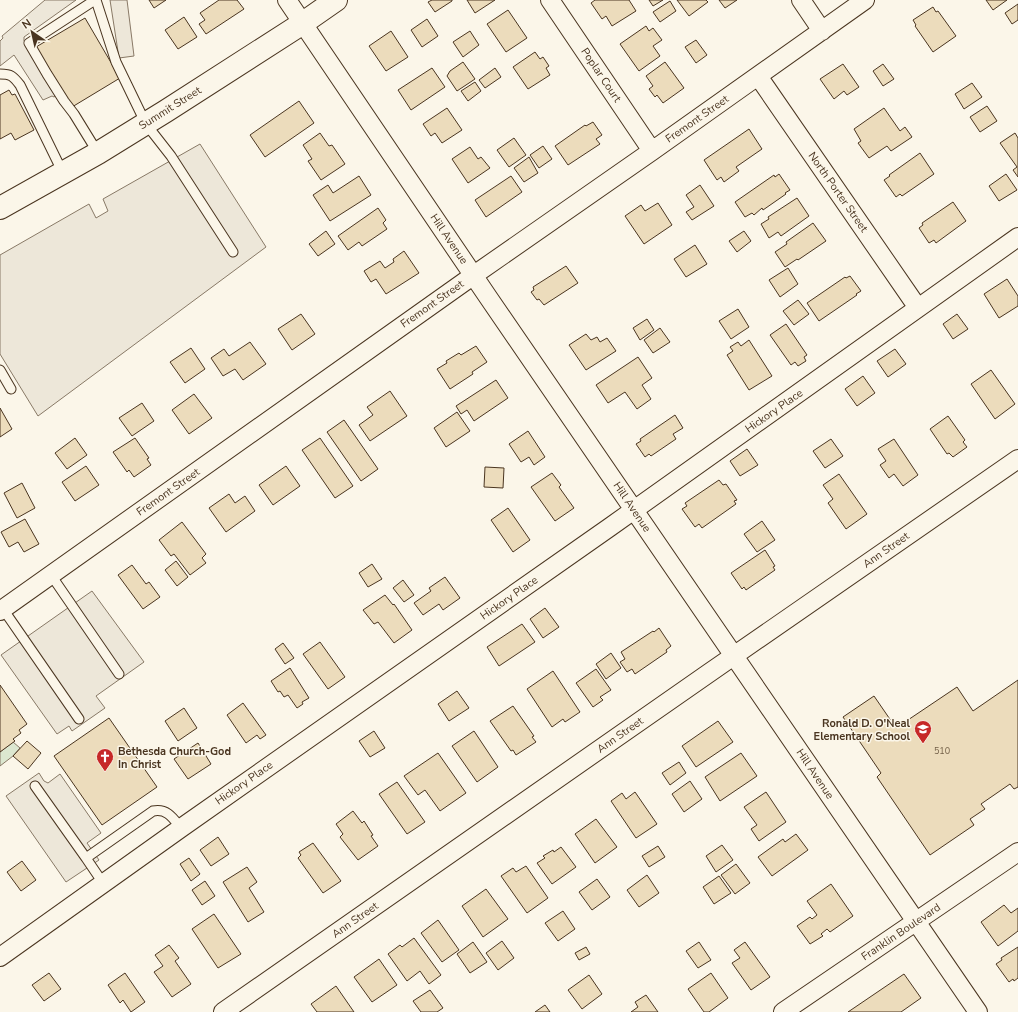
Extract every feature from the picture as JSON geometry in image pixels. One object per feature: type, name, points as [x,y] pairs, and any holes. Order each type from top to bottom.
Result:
[{"type":"main road","name":"Summit Street","points":[[0,208],[146,124],[336,0]]},
{"type":"street","name":"Hill Avenue","points":[[287,0],[978,1012]]},
{"type":"street","name":"Poplar Court","points":[[550,0],[652,151]]},
{"type":"street","name":"Fremont Street","points":[[2,610],[865,0]]},
{"type":"street","points":[[804,4],[822,31]]},
{"type":"street","name":"North Porter Street","points":[[758,76],[918,308]]},
{"type":"street","name":"Hickory Place","points":[[0,957],[1018,237]]},
{"type":"street","name":"Ann Street","points":[[223,1012],[1018,459]]},
{"type":"street","name":"Franklin Boulevard","points":[[783,1012],[1018,852]]},
{"type":"lane","points":[[98,153],[29,43],[96,0],[116,62],[146,124],[171,156],[233,252]]},
{"type":"lane","points":[[0,74],[6,74],[14,77],[20,85],[63,173]]},
{"type":"lane","points":[[0,370],[12,389]]},
{"type":"lane","points":[[51,575],[119,674]]},
{"type":"lane","points":[[2,610],[79,719]]},
{"type":"lane","points":[[35,786],[103,883]]},
{"type":"lane","points":[[86,858],[153,810],[168,812],[181,828]]},
{"type":"green space","points":[[13,742],[20,748],[13,756],[0,766],[0,752]]},
{"type":"shaded area","points":[[45,0],[76,0],[24,37],[24,41],[57,95],[43,100],[14,55],[0,66],[0,41],[3,38],[2,36]]},
{"type":"shaded area","points":[[110,0],[127,0],[134,56],[119,58]]},
{"type":"shaded area","points":[[200,144],[266,247],[38,416],[0,354],[0,255],[89,204],[96,218],[108,211],[103,199]]},
{"type":"shaded area","points":[[92,591],[144,662],[96,696],[105,708],[72,731],[69,726],[57,734],[1,655]]},
{"type":"shaded area","points":[[39,773],[44,781],[48,783],[60,774],[101,833],[87,843],[99,860],[66,882],[6,796]]},
{"type":"building","points":[[149,0],[166,0],[154,8]]},
{"type":"building","points":[[219,0],[237,0],[244,9],[206,34],[199,24],[205,20],[200,13]]},
{"type":"building","points":[[432,0],[452,1],[435,12],[428,2]]},
{"type":"building","points":[[467,0],[495,0],[475,13]]},
{"type":"building","points":[[595,0],[629,0],[636,11],[612,26],[606,16],[602,19],[591,3]]},
{"type":"building","points":[[649,0],[663,0],[653,6]]},
{"type":"building","points":[[677,0],[706,0],[708,2],[689,16]]},
{"type":"building","points":[[719,0],[737,0],[725,8]]},
{"type":"building","points":[[986,0],[1007,0],[993,10]]},
{"type":"building","points":[[670,1],[676,11],[660,22],[653,12]]},
{"type":"building","points":[[1018,4],[1018,20],[1012,24],[1005,13]]},
{"type":"building","points":[[933,7],[936,12],[938,11],[956,36],[933,52],[915,26],[916,25],[913,20]]},
{"type":"building","points":[[508,10],[527,38],[506,52],[487,24]]},
{"type":"building","points":[[184,17],[197,37],[178,49],[165,30]]},
{"type":"building","points":[[85,18],[120,78],[72,107],[36,47]]},
{"type":"building","points":[[427,19],[438,36],[422,47],[411,30]]},
{"type":"building","points":[[646,26],[649,31],[653,28],[662,40],[653,46],[660,56],[639,71],[620,44]]},
{"type":"building","points":[[391,31],[408,57],[386,71],[369,46]]},
{"type":"building","points":[[470,31],[479,45],[463,57],[453,42]]},
{"type":"building","points":[[696,40],[707,55],[696,63],[685,47]]},
{"type":"building","points":[[535,52],[540,59],[543,57],[549,66],[546,68],[550,75],[528,89],[513,67]]},
{"type":"building","points":[[463,62],[475,79],[457,91],[447,76],[450,71]]},
{"type":"building","points":[[665,62],[684,88],[663,103],[657,95],[655,97],[649,89],[653,86],[646,76]]},
{"type":"building","points":[[843,64],[859,87],[847,95],[844,91],[834,99],[820,79]]},
{"type":"building","points":[[883,64],[894,79],[883,86],[873,71]]},
{"type":"building","points":[[432,68],[445,87],[411,110],[398,90]]},
{"type":"building","points":[[495,68],[501,77],[485,88],[479,80]]},
{"type":"building","points":[[475,82],[481,91],[468,101],[461,91]]},
{"type":"building","points":[[972,83],[982,97],[964,109],[955,94]]},
{"type":"building","points":[[9,90],[12,95],[15,94],[34,130],[15,140],[11,133],[0,139],[0,95]]},
{"type":"building","points":[[299,101],[314,123],[265,157],[250,135]]},
{"type":"building","points":[[987,106],[997,121],[980,132],[970,117]]},
{"type":"building","points":[[447,108],[462,130],[442,143],[435,133],[431,136],[423,124]]},
{"type":"building","points":[[884,108],[900,131],[905,127],[912,137],[891,151],[887,146],[869,158],[858,143],[861,141],[854,129]]},
{"type":"building","points":[[593,122],[602,135],[596,139],[600,144],[568,165],[555,146],[585,125],[586,126]]},
{"type":"building","points":[[749,129],[762,149],[736,167],[739,171],[724,182],[721,177],[717,180],[704,160]]},
{"type":"building","points":[[320,133],[329,146],[332,145],[345,164],[321,180],[308,161],[312,159],[303,145]]},
{"type":"building","points":[[1015,133],[1018,138],[1018,177],[1013,170],[1017,167],[1000,143]]},
{"type":"building","points":[[514,138],[526,155],[509,167],[497,150]]},
{"type":"building","points":[[543,146],[552,159],[539,168],[530,155]]},
{"type":"building","points":[[470,147],[478,159],[481,157],[490,168],[468,183],[452,159]]},
{"type":"building","points":[[920,153],[934,174],[902,196],[900,194],[896,197],[884,180]]},
{"type":"building","points":[[529,157],[538,173],[524,182],[514,168]]},
{"type":"building","points":[[779,174],[790,190],[763,210],[762,208],[754,215],[752,213],[745,217],[735,202],[774,175],[775,177]]},
{"type":"building","points":[[1006,174],[1017,190],[999,201],[989,186]]},
{"type":"building","points":[[359,176],[371,195],[330,221],[313,195],[328,185],[333,193]]},
{"type":"building","points":[[511,176],[522,192],[486,217],[475,200]]},
{"type":"building","points":[[700,185],[714,206],[692,220],[686,212],[694,207],[686,195]]},
{"type":"building","points":[[797,198],[809,216],[781,236],[778,232],[769,238],[761,224],[769,219],[768,217]]},
{"type":"building","points":[[953,202],[966,221],[936,243],[934,240],[929,243],[919,228],[923,225],[922,223]]},
{"type":"building","points":[[658,203],[672,225],[644,244],[625,216],[641,205],[645,211]]},
{"type":"building","points":[[378,208],[386,220],[383,223],[387,229],[362,246],[359,242],[348,250],[338,236]]},
{"type":"building","points":[[813,223],[826,241],[785,267],[775,252],[787,244],[786,242]]},
{"type":"building","points":[[326,231],[335,244],[318,256],[309,244]]},
{"type":"building","points":[[744,231],[751,241],[737,252],[729,241]]},
{"type":"building","points":[[695,245],[707,264],[686,277],[674,259]]},
{"type":"building","points":[[404,251],[419,273],[386,294],[376,279],[371,282],[364,271],[380,261],[385,268],[394,262],[393,259]]},
{"type":"building","points":[[566,266],[578,283],[544,305],[539,299],[537,300],[531,292],[534,290],[533,287]]},
{"type":"building","points":[[788,268],[798,284],[780,297],[769,280]]},
{"type":"building","points":[[850,276],[861,291],[819,321],[807,303],[845,277]]},
{"type":"building","points":[[1007,279],[1018,296],[1018,306],[999,318],[984,294]]},
{"type":"building","points":[[798,300],[809,314],[794,325],[783,311]]},
{"type":"building","points":[[738,309],[749,327],[731,339],[719,321]]},
{"type":"building","points":[[301,314],[315,334],[292,350],[278,329]]},
{"type":"building","points":[[957,314],[968,329],[953,339],[943,324]]},
{"type":"building","points":[[647,319],[654,330],[640,340],[633,328]]},
{"type":"building","points":[[786,324],[807,355],[804,357],[806,361],[798,366],[795,362],[791,365],[770,335]]},
{"type":"building","points":[[660,328],[670,342],[653,353],[644,340]]},
{"type":"building","points":[[586,334],[591,340],[597,337],[600,342],[607,338],[616,351],[586,370],[569,345]]},
{"type":"building","points":[[749,340],[772,376],[749,390],[727,355],[733,351],[730,347],[738,342],[741,346]]},
{"type":"building","points":[[250,342],[266,364],[243,380],[235,369],[223,376],[211,358],[224,349],[229,356]]},
{"type":"building","points":[[476,346],[487,362],[472,372],[473,374],[450,389],[437,369],[459,353],[461,355]]},
{"type":"building","points":[[191,348],[205,369],[185,383],[170,362]]},
{"type":"building","points":[[895,349],[906,364],[888,377],[877,361]]},
{"type":"building","points":[[638,357],[652,378],[642,385],[651,399],[637,409],[625,392],[608,403],[596,385]]},
{"type":"building","points":[[991,370],[1015,404],[995,419],[971,384]]},
{"type":"building","points":[[863,376],[875,393],[857,406],[845,389]]},
{"type":"building","points":[[496,380],[508,398],[474,421],[467,410],[461,414],[456,406]]},
{"type":"building","points":[[390,391],[407,416],[370,441],[359,425],[373,415],[367,407]]},
{"type":"building","points":[[194,394],[212,418],[189,434],[172,410]]},
{"type":"building","points":[[142,403],[154,421],[132,436],[119,418]]},
{"type":"building","points":[[0,408],[12,429],[0,437]]},
{"type":"building","points":[[457,412],[470,431],[446,447],[434,428]]},
{"type":"building","points":[[675,415],[683,428],[673,434],[676,439],[651,456],[649,454],[645,457],[636,444],[641,441],[640,439]]},
{"type":"building","points":[[948,416],[965,440],[963,442],[967,447],[953,457],[949,453],[947,454],[930,429]]},
{"type":"building","points":[[344,420],[378,469],[361,481],[327,432]]},
{"type":"building","points":[[528,431],[545,457],[534,465],[529,457],[521,462],[509,444]]},
{"type":"building","points":[[75,438],[87,455],[67,469],[55,453]]},
{"type":"building","points":[[135,438],[149,458],[147,459],[151,465],[134,477],[129,470],[127,472],[113,452]]},
{"type":"building","points":[[320,438],[353,486],[335,498],[302,450]]},
{"type":"building","points":[[831,439],[843,456],[825,468],[813,451]]},
{"type":"building","points":[[894,439],[918,475],[903,486],[894,474],[889,478],[880,465],[886,461],[878,449]]},
{"type":"building","points":[[747,449],[758,465],[740,476],[730,461]]},
{"type":"building","points":[[86,466],[99,485],[75,501],[62,482]]},
{"type":"building","points":[[286,466],[300,486],[273,505],[259,485]]},
{"type":"building","points":[[485,467],[504,468],[503,488],[484,487]]},
{"type":"building","points":[[552,473],[561,485],[559,487],[574,508],[555,521],[531,487]]},
{"type":"building","points":[[839,474],[867,514],[846,529],[828,503],[833,499],[823,485]]},
{"type":"building","points":[[719,480],[723,485],[726,484],[737,500],[734,501],[736,504],[702,528],[699,524],[695,527],[682,509],[687,506],[685,503]]},
{"type":"building","points":[[22,483],[35,508],[17,518],[4,493]]},
{"type":"building","points":[[229,494],[235,503],[245,496],[255,511],[226,532],[209,508]]},
{"type":"building","points":[[508,508],[530,540],[513,552],[491,520]]},
{"type":"building","points":[[25,519],[39,544],[24,552],[18,542],[9,547],[1,532]]},
{"type":"building","points":[[762,521],[775,540],[757,552],[744,534]]},
{"type":"building","points":[[182,522],[206,554],[202,558],[206,563],[190,575],[174,554],[171,556],[159,540]]},
{"type":"building","points":[[765,550],[775,566],[773,567],[775,570],[746,590],[744,587],[742,589],[731,573]]},
{"type":"building","points":[[176,561],[188,577],[177,586],[165,570]]},
{"type":"building","points":[[372,564],[382,579],[368,587],[359,573]]},
{"type":"building","points":[[132,565],[146,584],[149,582],[160,597],[143,609],[118,575]]},
{"type":"building","points":[[445,577],[460,598],[443,610],[439,604],[423,615],[414,603],[431,591],[429,588]]},
{"type":"building","points":[[403,580],[414,595],[404,602],[393,588]]},
{"type":"building","points":[[385,595],[393,605],[394,604],[412,630],[394,643],[378,622],[374,624],[363,610]]},
{"type":"building","points":[[545,608],[559,627],[543,638],[530,619]]},
{"type":"building","points":[[522,624],[535,642],[499,666],[487,647]]},
{"type":"building","points":[[659,628],[671,646],[666,650],[667,652],[635,674],[632,669],[627,672],[620,662],[625,659],[621,652]]},
{"type":"building","points":[[320,642],[345,677],[328,689],[303,654]]},
{"type":"building","points":[[283,643],[294,658],[285,664],[275,649]]},
{"type":"building","points":[[611,653],[621,668],[606,679],[596,664]]},
{"type":"building","points":[[290,668],[309,698],[302,702],[303,704],[297,708],[288,695],[284,697],[280,691],[278,692],[271,681]]},
{"type":"building","points":[[596,669],[611,690],[600,697],[603,700],[593,707],[576,683]]},
{"type":"building","points":[[553,671],[580,712],[565,722],[563,719],[552,727],[527,689]]},
{"type":"building","points":[[1018,680],[1018,787],[1014,789],[1010,784],[981,804],[985,809],[970,819],[974,825],[930,855],[877,777],[881,773],[843,717],[874,696],[896,728],[957,687],[973,711]]},
{"type":"building","points":[[0,685],[27,724],[19,730],[21,733],[13,739],[15,741],[0,752]]},
{"type":"building","points":[[457,691],[469,708],[449,721],[438,704]]},
{"type":"building","points":[[243,703],[266,735],[260,739],[257,735],[246,743],[227,715]]},
{"type":"building","points":[[513,706],[534,736],[532,737],[536,742],[516,755],[513,750],[511,751],[490,721]]},
{"type":"building","points":[[184,708],[197,728],[178,741],[165,721]]},
{"type":"building","name":"Bethesda Church-God In Christ","points":[[109,718],[157,787],[102,825],[54,756]]},
{"type":"building","points":[[718,721],[733,742],[696,767],[682,746]]},
{"type":"building","points":[[374,731],[385,748],[370,757],[359,741]]},
{"type":"building","points":[[474,731],[498,767],[477,782],[452,746]]},
{"type":"building","points":[[27,741],[41,753],[28,769],[13,756]]},
{"type":"building","points":[[198,743],[211,764],[188,779],[174,759]]},
{"type":"building","points":[[438,753],[466,793],[440,811],[425,790],[418,795],[404,776]]},
{"type":"building","points":[[741,753],[757,776],[720,801],[705,777]]},
{"type":"building","points":[[679,762],[686,773],[670,785],[662,773]]},
{"type":"building","points":[[690,781],[702,799],[684,812],[672,794]]},
{"type":"building","points":[[397,782],[425,822],[407,834],[379,794]]},
{"type":"building","points":[[635,792],[657,824],[636,838],[611,801],[622,793],[626,799]]},
{"type":"building","points":[[766,792],[786,822],[759,841],[751,829],[757,825],[744,807]]},
{"type":"building","points":[[353,811],[362,823],[364,821],[373,835],[371,836],[378,846],[358,860],[340,837],[343,834],[336,824]]},
{"type":"building","points":[[596,819],[617,847],[595,863],[575,834]]},
{"type":"building","points":[[796,834],[808,850],[772,876],[758,857],[783,839],[785,842]]},
{"type":"building","points":[[218,837],[229,854],[211,866],[200,850]]},
{"type":"building","points":[[313,843],[341,881],[323,893],[298,858],[301,855],[299,852]]},
{"type":"building","points":[[722,845],[733,860],[716,872],[706,856]]},
{"type":"building","points":[[658,846],[665,857],[649,867],[642,856]]},
{"type":"building","points":[[561,847],[576,867],[552,884],[537,863],[545,858],[543,856],[553,850],[554,852]]},
{"type":"building","points":[[189,858],[200,874],[191,881],[180,864]]},
{"type":"building","points":[[22,861],[36,880],[21,891],[7,872]]},
{"type":"building","points":[[736,864],[750,883],[735,894],[721,875]]},
{"type":"building","points":[[526,866],[548,898],[527,913],[501,876],[513,868],[516,872]]},
{"type":"building","points":[[247,867],[257,882],[249,888],[264,912],[248,922],[223,882]]},
{"type":"building","points":[[647,875],[659,893],[639,907],[627,890]]},
{"type":"building","points":[[719,876],[731,893],[714,904],[703,887]]},
{"type":"building","points":[[597,879],[610,897],[592,910],[579,892]]},
{"type":"building","points":[[205,881],[215,896],[202,905],[192,890]]},
{"type":"building","points":[[831,884],[853,916],[830,932],[827,929],[821,934],[823,936],[810,944],[797,926],[810,917],[812,919],[817,915],[807,901]]},
{"type":"building","points":[[486,889],[508,919],[483,937],[462,906]]},
{"type":"building","points":[[1004,905],[1011,913],[1018,908],[1018,931],[998,946],[981,922]]},
{"type":"building","points":[[563,911],[575,929],[558,941],[545,923]]},
{"type":"building","points":[[214,914],[241,954],[218,968],[192,929]]},
{"type":"building","points":[[438,920],[459,950],[442,962],[421,933]]},
{"type":"building","points":[[414,938],[441,975],[429,984],[420,971],[407,981],[388,954],[400,945],[402,947]]},
{"type":"building","points":[[502,941],[514,958],[498,970],[486,953]]},
{"type":"building","points":[[473,942],[487,962],[470,973],[457,954]]},
{"type":"building","points":[[699,942],[711,960],[698,968],[686,951]]},
{"type":"building","points":[[745,942],[770,977],[751,990],[732,963],[740,958],[734,950]]},
{"type":"building","points":[[169,945],[179,958],[175,961],[191,984],[172,997],[154,972],[163,966],[155,955]]},
{"type":"building","points":[[586,947],[590,954],[579,960],[575,953]]},
{"type":"building","points":[[1018,947],[1018,978],[1009,982],[996,964],[1002,960],[1001,958]]},
{"type":"building","points":[[379,959],[397,985],[372,1002],[354,977]]},
{"type":"building","points":[[49,973],[61,989],[44,1001],[32,985]]},
{"type":"building","points":[[125,973],[145,1002],[131,1012],[123,1000],[120,1003],[108,985]]},
{"type":"building","points":[[711,973],[728,998],[709,1012],[704,1012],[688,989]]},
{"type":"building","points":[[904,974],[921,998],[901,1012],[848,1012]]},
{"type":"building","points":[[589,975],[602,994],[582,1009],[568,990]]},
{"type":"building","points":[[336,986],[354,1012],[317,1012],[311,1004]]},
{"type":"building","points":[[430,990],[443,1008],[437,1012],[421,1012],[413,1001]]},
{"type":"building","points":[[646,995],[658,1012],[631,1012],[638,1007],[635,1002]]},
{"type":"building","points":[[545,1005],[550,1012],[535,1012]]},
{"type":"place","name":"Ronald D. O'Neal Elementary School","points":[[923,744]]},
{"type":"place","name":"Bethesda Church-God In Christ","points":[[105,772]]}]
